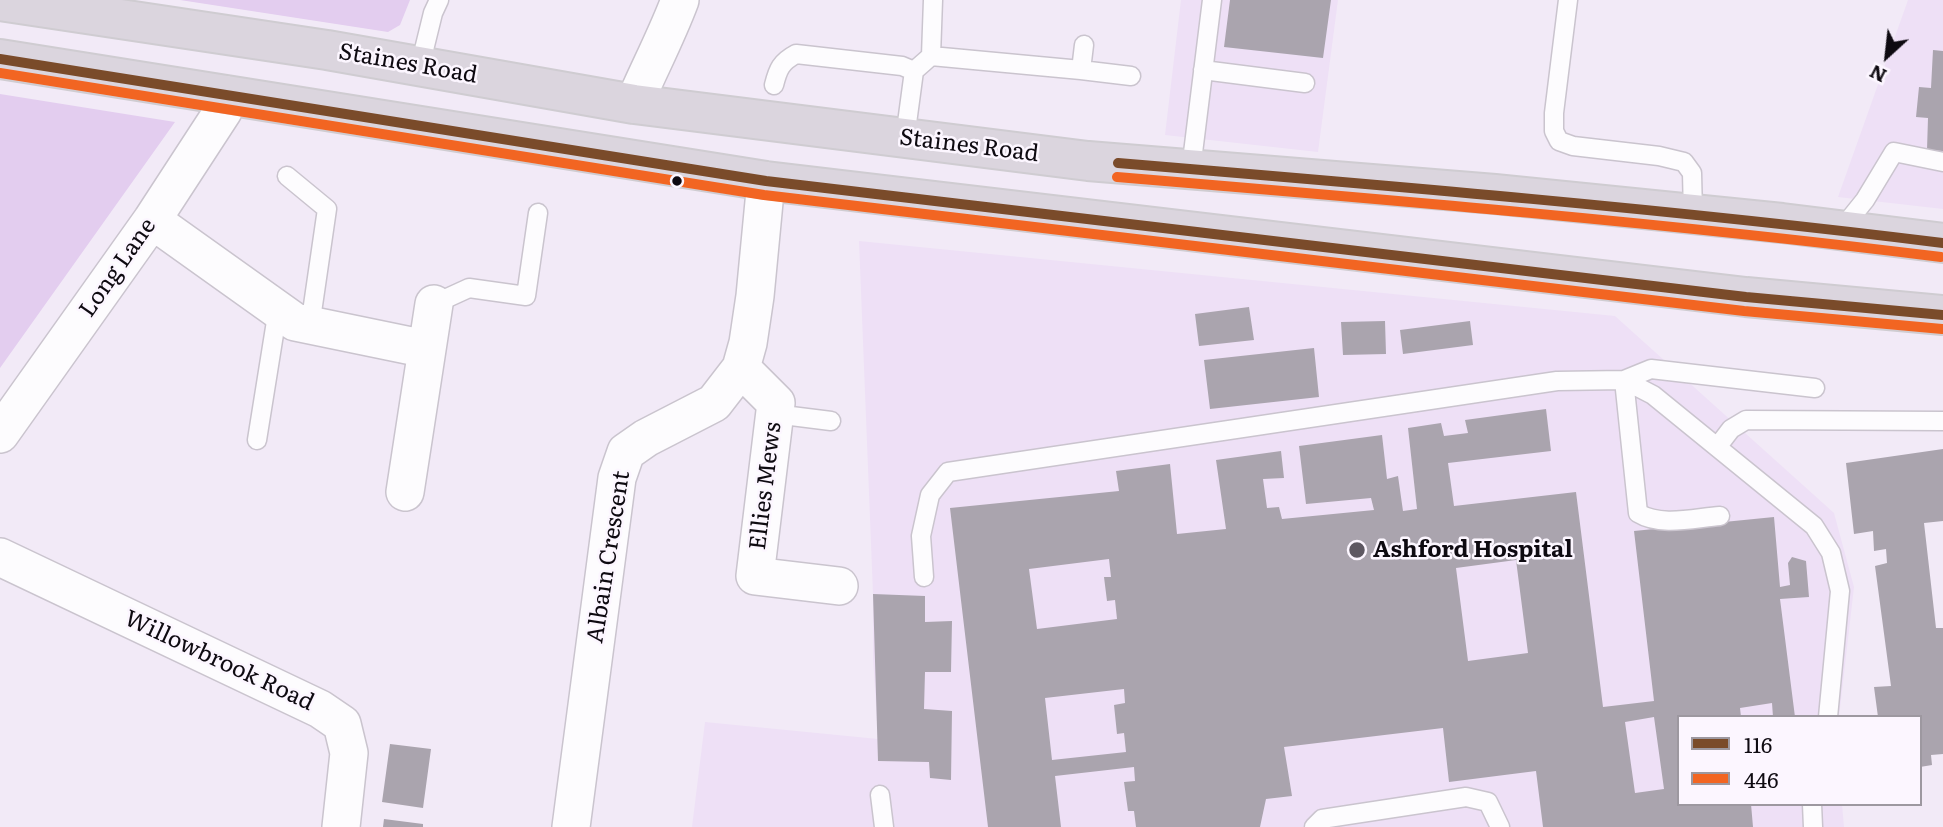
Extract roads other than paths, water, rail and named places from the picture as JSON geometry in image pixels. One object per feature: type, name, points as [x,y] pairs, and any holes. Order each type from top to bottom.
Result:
[{"type":"highway","name":"Staines Road","points":[[0,1],[420,66],[634,104],[1088,161],[1495,194],[1943,243]]},
{"type":"highway","points":[[0,59],[766,181],[1733,295],[1943,315]]},
{"type":"street","points":[[634,104],[668,33],[680,0]]},
{"type":"street","name":"Long Lane","points":[[0,435],[152,220],[218,120],[226,95]]},
{"type":"street","name":"Albain Crescent","points":[[571,827],[617,478],[626,452],[646,438],[714,403],[741,368],[755,296],[766,181]]},
{"type":"street","points":[[152,220],[295,322],[426,349]]},
{"type":"street","points":[[405,492],[434,304]]},
{"type":"street","name":"Ellies Mews","points":[[741,368],[776,403],[755,576],[839,586]]},
{"type":"street","name":"Willowbrook Road","points":[[0,557],[320,709],[342,724],[349,753],[341,827]]},
{"type":"lane","points":[[420,66],[433,13],[439,0]]},
{"type":"lane","points":[[905,138],[914,71],[931,55],[933,0]]},
{"type":"lane","points":[[1191,169],[1212,0]]},
{"type":"lane","points":[[1567,0],[1553,113],[1554,131],[1559,141],[1573,146],[1659,156],[1684,162],[1692,173],[1693,214]]},
{"type":"lane","points":[[1081,70],[1084,45]]},
{"type":"lane","points":[[774,85],[778,68],[786,59],[796,54],[902,66],[914,71]]},
{"type":"lane","points":[[931,55],[1131,76]]},
{"type":"lane","points":[[1203,70],[1305,83]]},
{"type":"lane","points":[[1840,230],[1865,200],[1894,152],[1943,162]]},
{"type":"lane","points":[[287,176],[327,209],[310,326]]},
{"type":"lane","points":[[434,304],[469,288],[526,296],[538,213]]},
{"type":"lane","points":[[257,440],[278,309]]},
{"type":"lane","points":[[924,577],[921,536],[930,495],[948,472],[1557,381],[1623,380],[1651,369],[1815,388]]},
{"type":"lane","points":[[1623,380],[1653,395],[1718,446],[1814,526],[1832,553],[1840,591],[1828,715]]},
{"type":"lane","points":[[1623,380],[1638,513],[1661,521],[1720,516]]},
{"type":"lane","points":[[775,414],[831,421]]},
{"type":"lane","points":[[1718,446],[1731,429],[1746,420],[1943,421]]},
{"type":"lane","points":[[880,795],[884,827]]},
{"type":"lane","points":[[1314,827],[1322,819],[1466,797],[1488,802],[1500,827]]},
{"type":"lane","points":[[1812,806],[1813,827]]},
{"type":"place","name":"Ashford Hospital","points":[[1357,550]]}]
